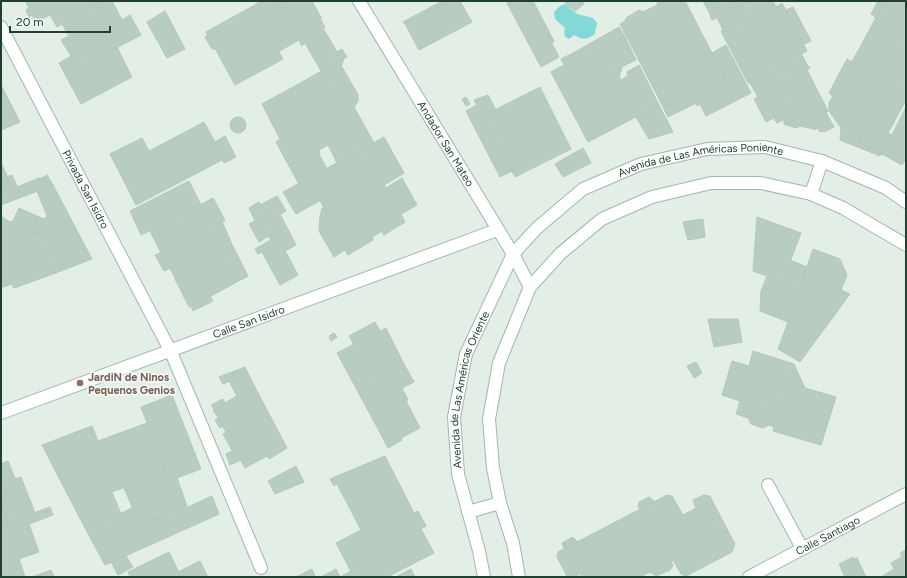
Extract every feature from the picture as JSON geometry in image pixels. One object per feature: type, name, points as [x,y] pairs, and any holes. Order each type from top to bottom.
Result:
[{"type":"street","name":"Andador San Mateo","points":[[359,1],[498,230],[530,287]]},
{"type":"street","name":"Privada San Isidro","points":[[1,26],[171,352],[261,568]]},
{"type":"street","name":"Avenida de Las Américas Poniente","points":[[512,254],[537,228],[584,189],[641,164],[707,149],[765,147],[822,161],[886,188],[906,202]]},
{"type":"street","points":[[811,194],[822,161]]},
{"type":"street","name":"Avenida de Las Américas Poniente","points":[[530,287],[561,253],[602,219],[652,197],[711,183],[762,182],[811,194],[843,208],[906,245]]},
{"type":"street","name":"Calle San Isidro","points":[[1,414],[498,230]]},
{"type":"street","name":"Avenida de Las Américas Oriente","points":[[484,577],[479,551],[458,474],[454,417],[466,354],[512,254]]},
{"type":"street","name":"Avenida de Las Américas Oriente","points":[[519,577],[513,543],[500,503],[493,468],[489,419],[499,363],[530,287]]},
{"type":"street","points":[[768,485],[802,548]]},
{"type":"street","name":"Calle Santiago","points":[[749,577],[906,494]]},
{"type":"street","points":[[468,512],[500,503]]},
{"type":"water","points":[[565,4],[577,14],[593,18],[597,23],[595,34],[585,39],[574,35],[569,39],[565,37],[565,28],[555,19],[554,12],[560,6]]},
{"type":"building","points":[[25,1],[103,1],[57,27],[50,15],[36,22],[32,15],[29,17],[26,10],[29,8]]},
{"type":"building","points":[[103,1],[112,1],[122,20],[130,15],[141,35],[97,58],[94,53],[86,57],[82,50],[71,56],[61,40],[69,36],[62,24]]},
{"type":"building","points":[[261,1],[274,1],[275,3],[279,1],[287,1],[276,7],[290,33],[320,16],[322,18],[275,45],[253,6]]},
{"type":"building","points":[[287,1],[312,1],[320,16],[290,33],[276,7]]},
{"type":"building","points":[[442,1],[450,1],[432,10],[431,7]]},
{"type":"building","points":[[450,1],[460,1],[472,22],[419,50],[405,24]]},
{"type":"building","points":[[512,1],[530,1],[559,57],[541,67],[507,3]]},
{"type":"building","points":[[530,1],[533,1],[554,41],[552,43]]},
{"type":"building","points":[[567,1],[582,1],[584,4],[575,11],[565,3]]},
{"type":"building","points":[[658,1],[685,1],[730,88],[723,92],[722,96],[707,104],[703,102],[697,106],[691,95],[689,99],[666,107],[659,93],[656,93],[620,24],[625,21],[626,18],[639,10],[643,12],[657,5]]},
{"type":"building","points":[[703,1],[728,1],[732,9],[724,14],[719,6],[709,12]]},
{"type":"building","points":[[728,1],[744,1],[745,2],[732,9]]},
{"type":"building","points":[[747,1],[773,1],[776,7],[782,3],[807,51],[801,54],[803,57],[799,59],[803,65],[806,63],[810,68],[780,85],[773,71],[748,83],[721,31],[723,30],[724,32],[747,20],[740,5]]},
{"type":"building","points":[[878,1],[885,1],[876,18],[871,14]]},
{"type":"building","points":[[885,1],[906,1],[906,44],[898,58],[864,40]]},
{"type":"building","points":[[740,5],[747,20],[724,32],[717,18]]},
{"type":"building","points":[[253,6],[283,59],[235,85],[206,32]]},
{"type":"building","points":[[719,6],[724,14],[712,20],[709,12]]},
{"type":"building","points":[[431,7],[432,10],[405,24],[403,22]]},
{"type":"building","points":[[793,7],[811,41],[804,44],[786,10]]},
{"type":"building","points":[[165,11],[185,49],[167,58],[147,22]]},
{"type":"building","points":[[320,19],[325,27],[323,28],[337,52],[342,49],[347,57],[321,71],[305,43],[302,46],[299,40],[278,52],[275,45]]},
{"type":"building","points":[[619,27],[625,37],[582,60],[577,51]]},
{"type":"building","points":[[207,35],[215,49],[212,49],[205,37]]},
{"type":"building","points":[[625,37],[636,60],[615,70],[621,80],[628,76],[627,72],[639,65],[659,105],[588,142],[551,72],[564,65],[561,59],[577,51],[582,60]]},
{"type":"building","points":[[864,40],[898,58],[889,73],[906,82],[906,100],[888,133],[869,122],[859,142],[882,154],[880,156],[840,140],[841,128],[829,111],[829,103]]},
{"type":"building","points":[[905,43],[906,44],[906,63],[898,58]]},
{"type":"building","points":[[726,45],[737,66],[723,74],[712,53]]},
{"type":"building","points":[[117,47],[132,77],[81,104],[59,63],[82,50],[86,57],[94,53],[97,58]]},
{"type":"building","points":[[803,57],[806,63],[803,65],[799,59]]},
{"type":"building","points":[[344,58],[332,99],[328,93],[315,100],[304,81]]},
{"type":"building","points":[[898,58],[906,63],[906,82],[889,73]]},
{"type":"building","points":[[847,59],[852,62],[833,96],[829,93]]},
{"type":"building","points":[[737,66],[751,93],[706,116],[700,104],[703,102],[707,104],[722,96],[723,92],[730,88],[723,74]]},
{"type":"building","points":[[342,67],[358,95],[358,101],[354,107],[374,143],[337,163],[328,145],[289,166],[276,142],[280,139],[262,104],[304,81],[315,100],[328,93],[332,99]]},
{"type":"building","points":[[621,67],[622,69],[619,76],[615,70]]},
{"type":"building","points":[[807,70],[828,111],[816,116],[814,113],[810,116],[811,118],[808,119],[813,129],[800,126],[796,128],[786,125],[807,112],[799,99],[778,111],[783,120],[777,123],[774,118],[766,122],[754,99]]},
{"type":"building","points":[[773,71],[780,85],[758,97],[750,83]]},
{"type":"building","points":[[1,85],[20,122],[1,130]]},
{"type":"building","points":[[540,87],[571,149],[515,177],[483,116]]},
{"type":"building","points":[[656,93],[659,93],[666,107],[689,99],[691,95],[696,103],[668,117]]},
{"type":"building","points":[[488,95],[496,110],[483,116],[512,171],[500,177],[466,111],[477,105],[474,100]]},
{"type":"building","points":[[466,97],[470,104],[466,106],[462,99]]},
{"type":"building","points":[[799,99],[807,112],[786,125],[778,111]]},
{"type":"building","points":[[659,105],[673,132],[649,139],[636,117]]},
{"type":"building","points":[[906,107],[906,123],[900,119]]},
{"type":"building","points":[[825,111],[834,127],[824,132],[820,132],[818,128],[814,130],[808,119],[811,118],[810,116],[814,113],[816,116]]},
{"type":"building","points":[[238,117],[244,119],[246,125],[244,131],[238,133],[232,131],[230,125],[232,119]]},
{"type":"building","points":[[900,119],[906,123],[906,158],[902,165],[882,154]]},
{"type":"building","points":[[204,122],[215,142],[213,143],[215,145],[202,152],[191,129]]},
{"type":"building","points":[[869,122],[892,135],[882,154],[859,142]]},
{"type":"building","points":[[191,129],[202,152],[215,145],[222,160],[136,205],[110,154],[142,138],[149,151]]},
{"type":"building","points":[[225,136],[236,157],[224,163],[213,143]]},
{"type":"building","points":[[384,137],[404,173],[384,185],[364,148]]},
{"type":"building","points":[[364,148],[393,201],[372,213],[382,231],[372,237],[373,240],[348,255],[345,250],[334,257],[319,231],[320,216],[326,217],[328,210],[324,209],[318,195],[316,196],[307,179]]},
{"type":"building","points":[[583,148],[591,163],[563,177],[555,164]]},
{"type":"building","points":[[319,150],[319,154],[327,169],[299,184],[289,166]]},
{"type":"building","points":[[1,163],[7,176],[3,178],[1,176]]},
{"type":"building","points":[[12,175],[22,197],[1,205],[1,196],[7,182],[1,179]]},
{"type":"building","points":[[47,175],[53,185],[48,187],[44,177]]},
{"type":"building","points":[[44,177],[48,187],[43,189],[39,179]]},
{"type":"building","points":[[39,178],[43,189],[22,197],[17,187]]},
{"type":"building","points":[[402,178],[417,205],[401,214],[405,222],[384,235],[372,213],[393,201],[386,188]]},
{"type":"building","points":[[1,179],[7,182],[1,196]]},
{"type":"building","points":[[307,179],[316,196],[318,195],[321,200],[296,214],[283,192]]},
{"type":"building","points":[[189,181],[201,205],[141,235],[130,211]]},
{"type":"building","points":[[53,185],[92,259],[53,274],[45,254],[49,246],[46,237],[39,233],[34,234],[33,230],[39,217],[45,219],[47,216],[37,191]]},
{"type":"building","points":[[277,196],[286,211],[277,216],[282,223],[273,228],[260,205]]},
{"type":"building","points":[[213,198],[225,220],[215,224],[221,236],[227,233],[233,247],[228,249],[233,261],[239,258],[248,276],[209,297],[199,277],[203,274],[197,262],[185,269],[188,273],[176,280],[170,268],[177,265],[156,228]]},
{"type":"building","points":[[259,202],[275,232],[259,242],[249,224],[255,221],[249,208]]},
{"type":"building","points":[[19,208],[39,217],[33,230],[34,234],[31,236],[29,244],[32,252],[40,256],[45,254],[53,274],[14,288],[12,284],[3,287],[1,286],[1,216],[10,222],[13,221]]},
{"type":"building","points":[[322,208],[328,210],[326,217],[320,216]]},
{"type":"building","points":[[280,214],[296,245],[285,251],[273,228],[282,223],[277,216]]},
{"type":"building","points":[[757,217],[801,233],[782,283],[799,290],[813,249],[840,259],[847,275],[841,290],[850,294],[800,362],[778,349],[788,322],[760,311],[761,291],[767,276],[753,271]]},
{"type":"building","points":[[703,219],[705,237],[688,240],[683,222]]},
{"type":"building","points":[[222,221],[227,233],[221,236],[215,224]]},
{"type":"building","points":[[156,228],[168,249],[161,253],[150,231]]},
{"type":"building","points":[[275,232],[298,275],[280,285],[262,252],[258,254],[255,249],[271,240],[268,235]]},
{"type":"building","points":[[39,233],[46,237],[49,246],[45,254],[40,256],[32,252],[29,244],[31,236]]},
{"type":"building","points":[[233,247],[239,258],[233,261],[228,249]]},
{"type":"building","points":[[169,249],[177,265],[164,271],[155,255]]},
{"type":"building","points":[[790,260],[807,267],[799,290],[782,283]]},
{"type":"building","points":[[197,262],[203,274],[199,277],[195,270],[188,273],[185,269]]},
{"type":"building","points":[[195,270],[209,297],[189,307],[175,279]]},
{"type":"building","points":[[210,296],[213,301],[193,311],[191,306]]},
{"type":"building","points":[[708,319],[738,319],[742,342],[714,347]]},
{"type":"building","points":[[375,322],[380,331],[354,345],[349,336]]},
{"type":"building","points":[[386,328],[404,364],[391,371],[374,335]]},
{"type":"building","points":[[334,333],[337,337],[331,341],[329,336]]},
{"type":"building","points":[[374,335],[385,356],[369,364],[358,342]]},
{"type":"building","points":[[358,342],[376,378],[404,364],[414,382],[402,388],[408,400],[393,408],[390,403],[370,414],[337,353]]},
{"type":"building","points":[[753,351],[794,364],[797,371],[791,374],[786,391],[774,387],[764,419],[776,422],[774,427],[769,425],[763,428],[751,424],[748,418],[736,414],[740,401],[722,395],[732,361],[749,366]]},
{"type":"building","points":[[384,357],[391,370],[376,378],[368,364]]},
{"type":"building","points":[[696,362],[702,373],[694,378],[687,366]]},
{"type":"building","points":[[245,367],[256,389],[237,398],[249,420],[226,432],[213,410],[237,396],[229,381],[223,384],[219,377]]},
{"type":"building","points":[[797,371],[805,388],[788,383],[791,374]]},
{"type":"building","points":[[788,383],[836,397],[821,445],[773,431]]},
{"type":"building","points":[[774,387],[786,391],[776,422],[764,419]]},
{"type":"building","points":[[256,389],[287,448],[269,459],[267,456],[245,468],[236,451],[233,452],[223,434],[249,420],[237,398]]},
{"type":"building","points":[[172,395],[201,469],[169,481],[141,407]]},
{"type":"building","points":[[223,399],[225,403],[214,409],[211,405]]},
{"type":"building","points":[[406,401],[420,428],[401,438],[402,440],[388,448],[370,414],[390,403],[393,408]]},
{"type":"building","points":[[219,418],[223,425],[220,428],[215,420]]},
{"type":"building","points":[[147,423],[166,472],[112,492],[121,514],[86,530],[42,445],[92,426],[98,441]]},
{"type":"building","points":[[236,451],[241,460],[230,465],[226,454]]},
{"type":"building","points":[[385,456],[414,513],[418,511],[426,526],[421,529],[434,553],[387,577],[354,577],[336,543],[361,530],[337,484],[334,486],[330,479]]},
{"type":"building","points":[[8,461],[19,489],[6,495],[3,502],[1,501],[1,464]]},
{"type":"building","points":[[296,466],[304,482],[275,494],[268,481]]},
{"type":"building","points":[[166,472],[169,481],[177,478],[187,506],[146,522],[133,509],[124,488]]},
{"type":"building","points":[[21,477],[35,513],[9,522],[2,505],[6,495],[19,489],[15,479]]},
{"type":"building","points":[[667,495],[672,496],[683,515],[696,508],[693,500],[704,495],[710,496],[714,504],[708,508],[713,519],[711,525],[716,536],[728,531],[735,544],[732,552],[686,576],[681,574],[673,560],[671,561],[673,566],[670,570],[656,576],[650,572],[640,577],[581,577],[580,574],[573,577],[567,576],[557,557],[558,552]]},
{"type":"building","points":[[212,496],[219,514],[168,537],[159,517],[185,506],[186,508]]},
{"type":"building","points":[[649,497],[655,502],[640,510],[638,506],[639,502]]},
{"type":"building","points":[[714,504],[728,531],[716,536],[711,525],[713,519],[708,508]]},
{"type":"building","points":[[2,505],[9,522],[1,525],[1,508]]},
{"type":"building","points":[[50,507],[53,515],[29,524],[39,552],[19,559],[25,577],[1,577],[1,525]]},
{"type":"building","points":[[132,508],[146,522],[159,517],[168,537],[105,565],[86,530]]},
{"type":"building","points":[[573,537],[578,542],[564,549],[562,543]]},
{"type":"building","points":[[906,550],[906,577],[881,577],[894,569],[891,563],[902,557],[900,553]]},
{"type":"building","points":[[169,552],[181,577],[130,577],[128,572]]},
{"type":"building","points":[[126,556],[133,567],[118,575],[111,562]]},
{"type":"building","points":[[853,557],[854,559],[857,558],[866,577],[845,577],[839,564]]},
{"type":"building","points":[[200,561],[208,577],[181,577],[178,572]]},
{"type":"building","points":[[312,569],[315,577],[296,577]]},
{"type":"building","points":[[336,569],[340,577],[321,577]]},
{"type":"building","points":[[411,569],[415,577],[396,577]]},
{"type":"building","points":[[51,570],[54,577],[32,577]]},
{"type":"building","points":[[351,571],[354,577],[340,577]]},
{"type":"place","name":"JardiN de Ninos Pequenos Genios","points":[[80,383]]}]
